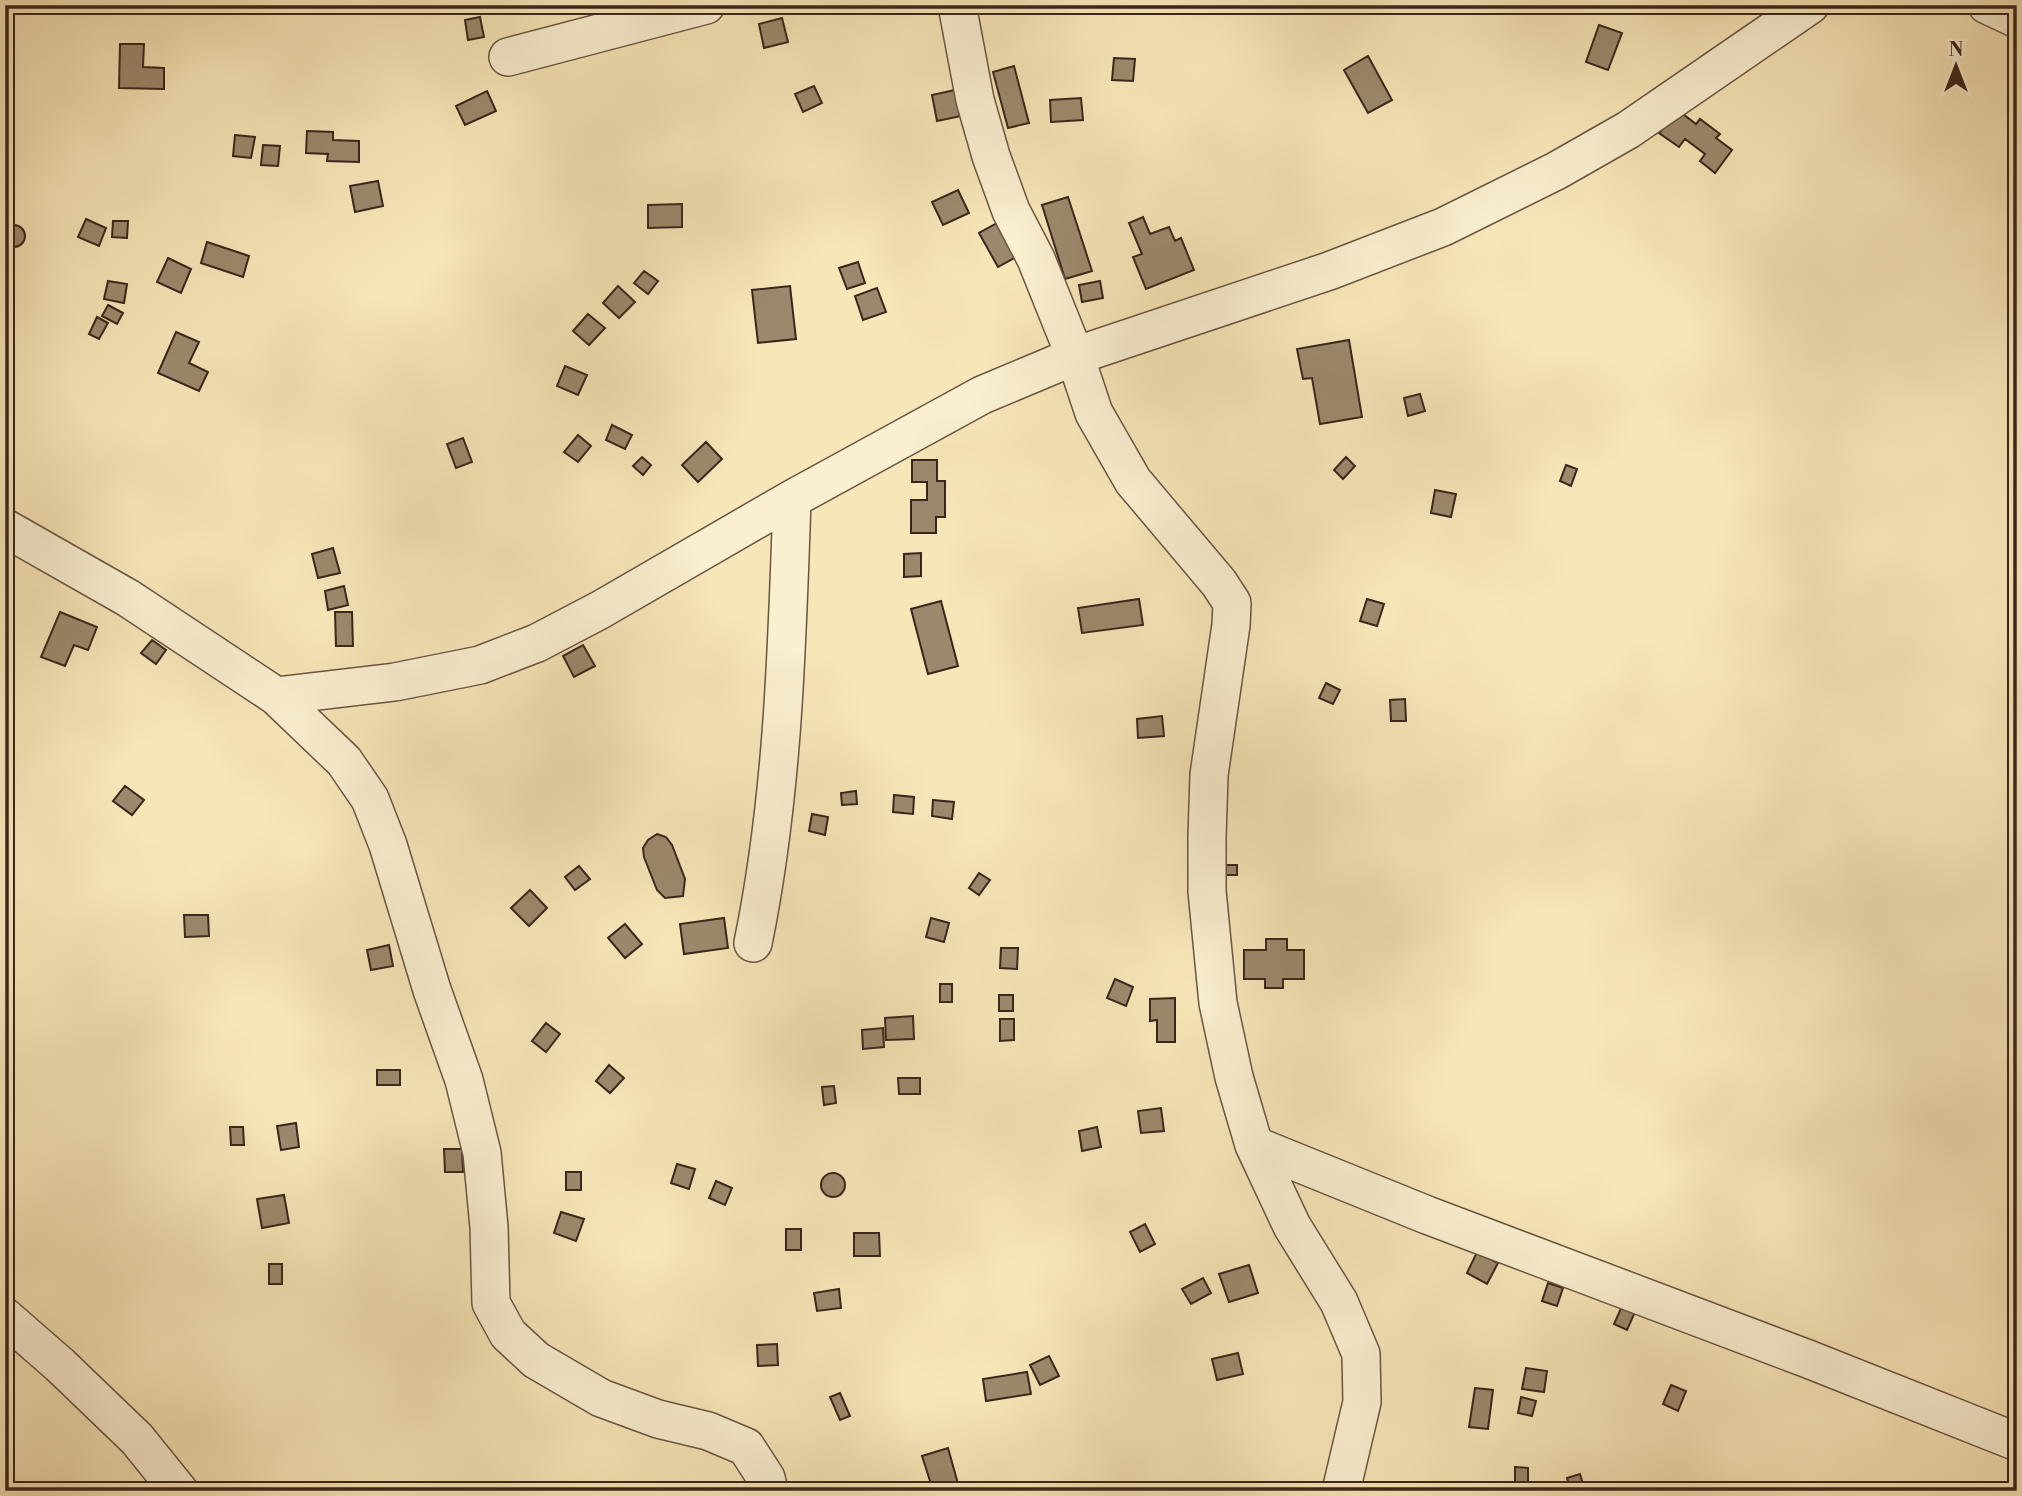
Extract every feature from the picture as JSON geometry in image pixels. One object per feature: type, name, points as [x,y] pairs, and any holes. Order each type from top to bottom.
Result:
[{"type":"street","points":[[508,57],[706,5]]},
{"type":"street","points":[[957,5],[975,100],[991,156],[1011,211],[1036,259],[1076,356],[1094,413],[1133,481],[1219,583],[1232,603],[1209,775],[1207,891],[1218,1003],[1234,1077],[1254,1145],[1293,1226],[1339,1302],[1361,1354],[1362,1402],[1341,1491]]},
{"type":"street","points":[[276,696],[395,682],[480,665],[537,642],[600,610],[792,499],[982,395],[1076,356],[1329,271],[1443,227],[1556,171],[1628,130],[1810,5]]},
{"type":"street","points":[[1987,5],[2017,19]]},
{"type":"street","points":[[753,943],[765,881],[778,781],[786,668],[792,499]]},
{"type":"street","points":[[5,527],[128,598],[276,696],[344,761],[370,799],[388,845],[432,990],[464,1080],[482,1153],[489,1227],[491,1303],[508,1334],[536,1360],[601,1398],[658,1419],[708,1431],[746,1447],[766,1478],[769,1491]]},
{"type":"street","points":[[1254,1145],[1427,1215],[1808,1359],[2017,1442]]},
{"type":"street","points":[[5,1317],[60,1365],[136,1439],[179,1491]]},
{"type":"building","points":[[480,17],[484,37],[468,40],[465,20]]},
{"type":"building","points":[[782,18],[788,42],[764,48],[759,24]]},
{"type":"building","points":[[1599,25],[1622,33],[1608,70],[1586,62]]},
{"type":"building","points":[[120,44],[144,44],[143,67],[164,68],[164,89],[119,88]]},
{"type":"building","points":[[1368,56],[1392,100],[1368,113],[1344,70]]},
{"type":"building","points":[[1114,58],[1135,59],[1133,81],[1112,80]]},
{"type":"building","points":[[1014,66],[1029,123],[1008,128],[993,72]]},
{"type":"building","points":[[814,86],[822,103],[803,112],[795,94]]},
{"type":"building","points":[[955,90],[961,116],[937,121],[932,95]]},
{"type":"building","points":[[487,91],[496,111],[465,125],[456,106]]},
{"type":"building","points":[[1081,98],[1083,120],[1051,122],[1050,100]]},
{"type":"building","points":[[1679,111],[1696,124],[1700,119],[1720,134],[1716,138],[1732,150],[1715,173],[1700,161],[1705,154],[1685,139],[1679,147],[1659,133]]},
{"type":"building","points":[[307,131],[333,132],[333,140],[359,141],[359,162],[327,161],[328,154],[306,153]]},
{"type":"building","points":[[235,135],[255,137],[251,158],[233,156]]},
{"type":"building","points":[[263,145],[280,146],[278,166],[261,165]]},
{"type":"building","points":[[378,181],[383,206],[355,212],[350,186]]},
{"type":"building","points":[[958,190],[969,213],[943,225],[932,202]]},
{"type":"building","points":[[1068,197],[1092,271],[1065,279],[1042,205]]},
{"type":"building","points":[[682,204],[682,227],[648,228],[648,205]]},
{"type":"building","points":[[1143,217],[1150,234],[1169,227],[1175,241],[1181,238],[1194,270],[1146,289],[1133,257],[1142,254],[1129,223]]},
{"type":"building","points":[[86,219],[106,228],[99,246],[78,237]]},
{"type":"building","points":[[113,221],[128,221],[127,238],[112,237]]},
{"type":"building","points":[[997,223],[1016,257],[998,267],[979,233]]},
{"type":"building","points":[[14,225],[22,228],[25,236],[22,244],[14,247],[6,244],[3,236],[6,228]]},
{"type":"building","points":[[207,242],[249,256],[243,277],[201,263]]},
{"type":"building","points":[[168,258],[191,269],[181,293],[157,282]]},
{"type":"building","points":[[858,262],[865,283],[847,289],[839,268]]},
{"type":"building","points":[[644,271],[658,281],[648,294],[634,283]]},
{"type":"building","points":[[108,281],[127,284],[124,303],[104,299]]},
{"type":"building","points":[[1100,281],[1103,298],[1082,302],[1079,285]]},
{"type":"building","points":[[618,286],[635,302],[619,318],[603,303]]},
{"type":"building","points":[[790,286],[796,339],[758,343],[752,290]]},
{"type":"building","points":[[877,288],[886,312],[863,320],[855,296]]},
{"type":"building","points":[[108,305],[123,313],[117,324],[102,316]]},
{"type":"building","points":[[588,314],[605,328],[589,345],[573,331]]},
{"type":"building","points":[[97,317],[108,323],[99,339],[89,334]]},
{"type":"building","points":[[176,332],[199,342],[189,363],[208,372],[199,391],[158,373]]},
{"type":"building","points":[[1349,340],[1362,417],[1320,424],[1312,378],[1303,379],[1297,349]]},
{"type":"building","points":[[565,366],[587,375],[578,395],[557,386]]},
{"type":"building","points":[[1420,394],[1425,411],[1408,416],[1404,398]]},
{"type":"building","points":[[612,425],[632,435],[625,449],[606,440]]},
{"type":"building","points":[[578,435],[591,446],[578,462],[564,452]]},
{"type":"building","points":[[463,438],[472,462],[456,468],[447,444]]},
{"type":"building","points":[[706,442],[722,459],[698,482],[682,465]]},
{"type":"building","points":[[642,457],[651,465],[643,475],[633,466]]},
{"type":"building","points":[[1346,457],[1355,466],[1343,479],[1334,470]]},
{"type":"building","points":[[912,460],[937,460],[937,481],[945,481],[945,517],[936,517],[936,533],[911,533],[911,500],[927,500],[927,482],[912,482]]},
{"type":"building","points":[[1566,465],[1577,469],[1571,486],[1560,481]]},
{"type":"building","points":[[1435,490],[1456,494],[1451,517],[1431,513]]},
{"type":"building","points":[[333,548],[340,573],[318,578],[312,554]]},
{"type":"building","points":[[921,553],[921,576],[904,577],[904,554]]},
{"type":"building","points":[[344,586],[348,605],[328,610],[325,591]]},
{"type":"building","points":[[1139,599],[1143,625],[1082,633],[1078,608]]},
{"type":"building","points":[[1367,599],[1384,604],[1377,626],[1360,621]]},
{"type":"building","points":[[941,601],[958,666],[928,674],[911,609]]},
{"type":"building","points":[[60,612],[97,627],[88,650],[74,645],[65,666],[41,657]]},
{"type":"building","points":[[335,612],[352,612],[353,646],[336,646]]},
{"type":"building","points":[[152,640],[166,650],[156,664],[141,653]]},
{"type":"building","points":[[583,645],[595,666],[574,677],[563,656]]},
{"type":"building","points":[[1326,683],[1340,690],[1333,704],[1319,698]]},
{"type":"building","points":[[1405,699],[1406,721],[1391,721],[1390,700]]},
{"type":"building","points":[[1162,716],[1164,736],[1138,738],[1137,719]]},
{"type":"building","points":[[125,786],[144,800],[132,815],[113,801]]},
{"type":"building","points":[[856,791],[857,804],[842,805],[841,793]]},
{"type":"building","points":[[894,795],[914,797],[913,814],[893,812]]},
{"type":"building","points":[[933,800],[954,802],[952,819],[932,816]]},
{"type":"building","points":[[812,814],[828,817],[825,835],[809,831]]},
{"type":"building","points":[[657,834],[666,837],[672,845],[685,879],[683,896],[665,898],[657,890],[643,848],[648,840]]},
{"type":"building","points":[[1226,865],[1237,865],[1237,875],[1226,875]]},
{"type":"building","points":[[579,866],[590,879],[575,890],[565,877]]},
{"type":"building","points":[[979,873],[990,880],[979,895],[969,888]]},
{"type":"building","points":[[530,890],[547,908],[529,926],[511,908]]},
{"type":"building","points":[[184,915],[208,915],[209,936],[185,937]]},
{"type":"building","points":[[724,918],[728,948],[684,954],[680,924]]},
{"type":"building","points":[[931,918],[949,923],[944,942],[926,937]]},
{"type":"building","points":[[625,924],[642,944],[625,958],[608,938]]},
{"type":"building","points":[[1266,939],[1287,939],[1287,950],[1304,950],[1304,979],[1283,979],[1283,988],[1265,988],[1265,979],[1244,979],[1244,950],[1266,950]]},
{"type":"building","points":[[389,945],[393,966],[371,970],[367,950]]},
{"type":"building","points":[[1001,948],[1018,948],[1017,969],[1000,968]]},
{"type":"building","points":[[1115,979],[1133,987],[1126,1006],[1107,998]]},
{"type":"building","points":[[940,984],[952,984],[952,1002],[940,1002]]},
{"type":"building","points":[[999,995],[1013,995],[1013,1011],[999,1011]]},
{"type":"building","points":[[1175,998],[1175,1042],[1157,1042],[1157,1020],[1150,1021],[1150,999]]},
{"type":"building","points":[[913,1016],[914,1039],[886,1040],[885,1018]]},
{"type":"building","points":[[1000,1019],[1014,1019],[1014,1040],[1000,1041]]},
{"type":"building","points":[[546,1023],[560,1034],[546,1052],[532,1041]]},
{"type":"building","points":[[883,1028],[884,1047],[863,1049],[862,1030]]},
{"type":"building","points":[[609,1065],[624,1078],[610,1093],[596,1081]]},
{"type":"building","points":[[377,1070],[400,1070],[400,1085],[377,1085]]},
{"type":"building","points":[[898,1078],[920,1078],[920,1094],[899,1094]]},
{"type":"building","points":[[834,1086],[836,1103],[824,1105],[822,1087]]},
{"type":"building","points":[[1161,1108],[1164,1131],[1141,1133],[1138,1111]]},
{"type":"building","points":[[296,1123],[299,1147],[281,1150],[277,1126]]},
{"type":"building","points":[[230,1127],[243,1127],[244,1145],[231,1145]]},
{"type":"building","points":[[1097,1127],[1101,1147],[1082,1151],[1079,1131]]},
{"type":"building","points":[[444,1149],[462,1149],[463,1172],[445,1172]]},
{"type":"building","points":[[677,1164],[695,1169],[689,1189],[671,1183]]},
{"type":"building","points":[[566,1172],[581,1172],[581,1190],[566,1190]]},
{"type":"building","points":[[833,1173],[842,1176],[845,1185],[842,1194],[833,1197],[824,1194],[821,1185],[824,1176]]},
{"type":"building","points":[[716,1181],[732,1188],[725,1205],[709,1198]]},
{"type":"building","points":[[284,1195],[289,1223],[262,1228],[257,1199]]},
{"type":"building","points":[[561,1212],[584,1219],[576,1241],[554,1233]]},
{"type":"building","points":[[1145,1224],[1155,1244],[1140,1252],[1130,1232]]},
{"type":"building","points":[[786,1229],[801,1229],[801,1250],[786,1250]]},
{"type":"building","points":[[854,1233],[879,1233],[880,1256],[854,1256]]},
{"type":"building","points":[[1477,1252],[1498,1263],[1487,1284],[1467,1273]]},
{"type":"building","points":[[269,1264],[282,1264],[282,1284],[269,1284]]},
{"type":"building","points":[[1249,1265],[1258,1293],[1229,1302],[1219,1274]]},
{"type":"building","points":[[1203,1278],[1211,1293],[1191,1304],[1182,1289]]},
{"type":"building","points":[[1548,1283],[1563,1288],[1557,1306],[1542,1301]]},
{"type":"building","points":[[839,1289],[841,1308],[817,1311],[814,1293]]},
{"type":"building","points":[[1622,1306],[1635,1312],[1627,1330],[1614,1324]]},
{"type":"building","points":[[777,1344],[778,1365],[758,1366],[757,1345]]},
{"type":"building","points":[[1238,1353],[1243,1374],[1217,1380],[1212,1359]]},
{"type":"building","points":[[1049,1356],[1059,1376],[1040,1385],[1030,1365]]},
{"type":"building","points":[[1526,1368],[1547,1371],[1544,1392],[1522,1389]]},
{"type":"building","points":[[1027,1372],[1031,1394],[986,1401],[983,1379]]},
{"type":"building","points":[[1671,1385],[1686,1391],[1678,1411],[1663,1404]]},
{"type":"building","points":[[1475,1388],[1493,1390],[1488,1429],[1469,1427]]},
{"type":"building","points":[[840,1393],[850,1416],[840,1420],[830,1397]]},
{"type":"building","points":[[1521,1397],[1536,1401],[1532,1416],[1518,1413]]},
{"type":"building","points":[[948,1448],[960,1491],[927,1491],[926,1485],[931,1484],[922,1456]]},
{"type":"building","points":[[1515,1467],[1528,1468],[1528,1488],[1515,1488]]},
{"type":"building","points":[[1580,1474],[1585,1491],[1570,1491],[1567,1478]]},
{"type":"building","points":[[1352,1482],[1374,1482],[1374,1491],[1351,1491]]},
{"type":"building","points":[[1216,1486],[1238,1486],[1238,1491],[1216,1491]]}]
